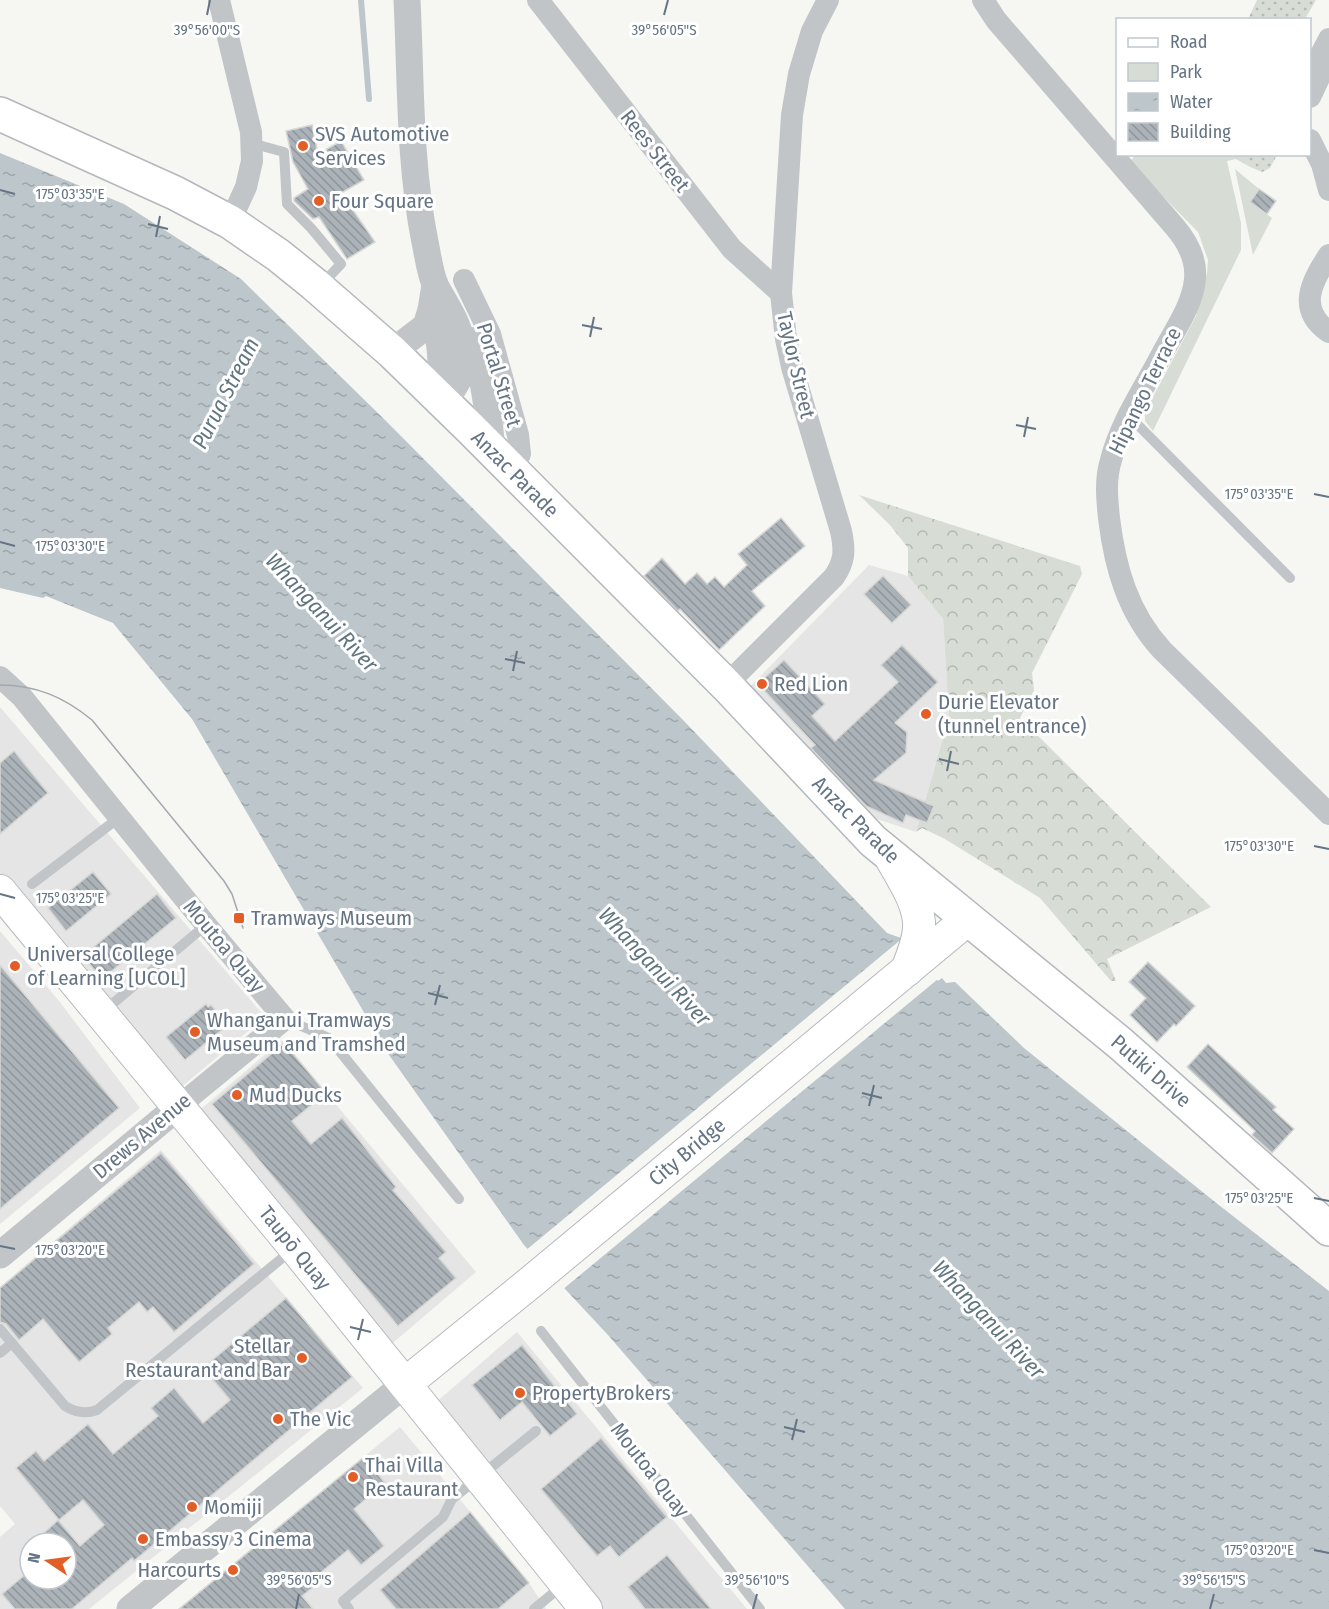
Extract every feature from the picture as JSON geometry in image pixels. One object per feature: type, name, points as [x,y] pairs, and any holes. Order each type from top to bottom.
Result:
[{"type":"main road","name":"Anzac Parade","points":[[0,114],[170,190],[230,222],[278,255],[318,288],[392,352],[726,685],[873,842],[968,919]]},
{"type":"main road","points":[[891,858],[918,913],[920,926],[914,960]]},
{"type":"main road","name":"Taupō Quay","points":[[0,891],[295,1248],[586,1609]]},
{"type":"main road","name":"City Bridge","points":[[405,1384],[531,1282],[914,960],[968,919]]},
{"type":"main road","name":"Putiki Drive","points":[[968,919],[1121,1044],[1329,1229]]},
{"type":"street","points":[[219,0],[251,132],[252,161],[246,187],[230,222]]},
{"type":"street","name":"Portal Street","points":[[407,0],[419,214],[440,304],[439,380],[436,397]]},
{"type":"street","name":"Rees Street","points":[[538,0],[732,249],[781,293]]},
{"type":"street","name":"Taylor Street","points":[[726,685],[834,577],[842,567],[845,555],[842,531],[792,367],[786,339],[781,293],[792,115],[799,74],[812,31],[828,0]]},
{"type":"street","name":"Hipango Terrace","points":[[983,0],[996,20],[1184,238],[1191,252],[1195,281],[1192,295],[1129,416],[1115,445],[1110,462],[1107,504],[1110,531],[1119,571],[1132,606],[1149,636],[1162,651],[1329,814]]},
{"type":"street","points":[[1311,95],[1319,78],[1319,54]]},
{"type":"street","points":[[1311,142],[1322,164],[1329,190]]},
{"type":"street","points":[[1329,255],[1313,280],[1310,297],[1316,319],[1320,326],[1329,332]]},
{"type":"street","name":"Portal Street","points":[[440,304],[474,347],[490,430],[502,462],[520,454],[518,435],[490,334],[464,280]]},
{"type":"street","points":[[392,352],[426,326],[440,304]]},
{"type":"street","name":"Moutoa Quay","points":[[0,677],[22,697],[285,1019]]},
{"type":"street","name":"Drews Avenue","points":[[0,1255],[285,1019]]},
{"type":"street","points":[[130,1609],[405,1384]]},
{"type":"lane","points":[[251,143],[284,152],[286,204],[311,228],[340,264],[318,288]]},
{"type":"lane","points":[[1129,416],[1290,578]]},
{"type":"lane","points":[[32,884],[120,817]]},
{"type":"lane","points":[[101,1013],[206,925]]},
{"type":"lane","name":"Moutoa Quay","points":[[285,1019],[329,1038],[459,1199]]},
{"type":"lane","points":[[0,1329],[65,1406],[71,1410],[89,1413],[97,1410],[295,1248]]},
{"type":"lane","name":"Moutoa Quay","points":[[541,1331],[760,1609]]},
{"type":"lane","points":[[0,1353],[12,1343]]},
{"type":"lane","points":[[349,1609],[343,1601],[443,1517],[452,1499],[537,1431]]},
{"type":"lane","points":[[534,1609],[566,1583]]},
{"type":"shaded area","points":[[869,565],[908,576],[943,619],[949,718],[916,832],[853,811],[743,694]]},
{"type":"shaded area","points":[[0,707],[265,1017],[173,1094],[0,884]]},
{"type":"shaded area","points":[[0,931],[59,1001],[140,1108],[0,1224]]},
{"type":"shaded area","points":[[282,1040],[476,1272],[388,1347],[194,1115]]},
{"type":"shaded area","points":[[161,1150],[363,1388],[89,1609],[0,1609],[0,1537],[15,1524],[0,1506],[0,1287]]},
{"type":"shaded area","points":[[517,1332],[747,1609],[603,1609],[433,1405]]},
{"type":"shaded area","points":[[400,1427],[529,1583],[546,1609],[179,1609]]},
{"type":"green space","points":[[1257,0],[1316,0],[1306,18],[1248,18]]},
{"type":"green space","points":[[1135,156],[1245,156],[1248,166],[1236,159],[1227,161],[1241,223],[1241,250],[1153,431],[1145,421],[1145,412],[1196,316],[1207,274],[1208,260],[1198,232],[1129,162]]},
{"type":"green space","points":[[1245,156],[1276,156],[1270,168],[1262,172],[1248,166]]},
{"type":"green space","points":[[1235,169],[1259,189],[1250,202],[1272,218],[1253,255]]},
{"type":"green space","points":[[859,495],[1080,566],[1082,574],[1032,673],[1034,690],[1020,718],[1211,907],[1107,959],[1116,981],[1111,981],[1040,898],[945,839],[922,828],[916,832],[949,718],[943,619],[908,576],[908,548],[890,525]]},
{"type":"water","name":"Whanganui River","points":[[0,153],[124,204],[241,279],[387,422],[684,721],[887,933],[901,938],[938,981],[942,978],[946,983],[955,982],[1024,1048],[1329,1291],[1329,1609],[845,1609],[608,1335],[524,1245],[389,1055],[192,719],[113,623],[46,596],[43,598],[0,588]]},
{"type":"pier","points":[[904,937],[938,979],[562,1290],[525,1251]]},
{"type":"building","points":[[312,125],[318,154],[341,141],[364,180],[341,193],[375,242],[347,259],[319,217],[313,219],[294,201],[294,198],[308,189],[293,162],[286,131]]},
{"type":"building","points":[[1259,189],[1276,201],[1267,214],[1250,202]]},
{"type":"building","points":[[781,518],[805,546],[752,591],[765,606],[719,650],[644,576],[662,558],[685,584],[697,573],[707,584],[715,577],[724,587],[747,565],[738,554]]},
{"type":"building","points":[[883,576],[911,605],[892,623],[864,594]]},
{"type":"building","points":[[902,645],[938,682],[895,723],[907,732],[906,753],[874,780],[934,806],[927,823],[906,815],[903,823],[866,806],[811,748],[815,745],[758,684],[784,660],[825,704],[812,716],[835,741],[898,682],[881,665]]},
{"type":"building","points":[[14,751],[48,793],[0,834],[0,763]]},
{"type":"building","points":[[93,872],[111,894],[66,931],[48,908]]},
{"type":"building","points":[[157,894],[176,918],[102,979],[83,956]]},
{"type":"building","points":[[1148,962],[1195,1006],[1157,1042],[1130,1015],[1146,998],[1129,982]]},
{"type":"building","points":[[0,965],[119,1108],[0,1209]]},
{"type":"building","name":"Whanganui Tramways Museum and Tramshed","points":[[206,1004],[208,1007],[211,1005],[226,1023],[224,1028],[185,1060],[166,1037]]},
{"type":"building","points":[[284,1043],[326,1093],[292,1121],[311,1144],[342,1118],[396,1187],[393,1190],[446,1252],[439,1258],[456,1278],[398,1326],[212,1104]]},
{"type":"building","points":[[1208,1044],[1276,1107],[1273,1110],[1294,1129],[1272,1153],[1252,1135],[1255,1131],[1187,1067]]},
{"type":"building","points":[[161,1153],[254,1264],[174,1332],[153,1307],[147,1312],[139,1302],[108,1328],[112,1334],[79,1362],[43,1319],[19,1340],[6,1324],[0,1322],[0,1288]]},
{"type":"building","points":[[286,1298],[352,1377],[134,1561],[132,1558],[72,1609],[15,1609],[2,1594],[18,1581],[18,1591],[78,1591],[78,1544],[80,1546],[104,1525],[83,1500],[59,1520],[16,1468],[36,1451],[44,1461],[88,1424],[113,1454],[158,1416],[151,1408],[174,1388],[203,1423],[230,1400],[203,1368]]},
{"type":"building","name":"PropertyBrokers","points":[[522,1345],[577,1414],[550,1436],[522,1402],[500,1420],[472,1385]]},
{"type":"building","points":[[601,1438],[667,1517],[619,1557],[610,1546],[597,1556],[541,1489]]},
{"type":"building","points":[[364,1457],[385,1483],[354,1509],[384,1546],[361,1565],[348,1550],[313,1579],[317,1584],[302,1596],[313,1609],[179,1609]]},
{"type":"building","points":[[470,1512],[529,1583],[498,1609],[396,1609],[380,1590]]},
{"type":"building","points":[[58,1520],[67,1531],[46,1531]]},
{"type":"building","points":[[667,1555],[711,1609],[645,1609],[628,1587]]},
{"type":"waterway","name":"Purua Stream","points":[[361,0],[369,99]]},
{"type":"tram line","points":[[0,685],[26,687],[49,694],[71,705],[92,720],[224,881],[232,894],[243,928]]},
{"type":"place","name":"SVS Automotive Services","points":[[303,146]]},
{"type":"place","name":"Four Square","points":[[319,201]]},
{"type":"place","name":"Red Lion","points":[[762,684]]},
{"type":"place","name":"Durie Elevator (tunnel entrance)","points":[[926,714]]},
{"type":"place","name":"Tramways Museum","points":[[239,918]]},
{"type":"place","name":"Universal College of Learning [UCOL]","points":[[15,966]]},
{"type":"place","name":"Whanganui Tramways Museum and Tramshed","points":[[195,1032]]},
{"type":"place","name":"Mud Ducks","points":[[237,1095]]},
{"type":"place","name":"Stellar Restaurant and Bar","points":[[302,1358]]},
{"type":"place","name":"PropertyBrokers","points":[[520,1393]]},
{"type":"place","name":"The Vic","points":[[278,1419]]},
{"type":"place","name":"Thai Villa Restaurant","points":[[353,1477]]},
{"type":"place","name":"Momiji","points":[[192,1507]]},
{"type":"place","name":"Embassy 3 Cinema","points":[[143,1539]]},
{"type":"place","name":"Harcourts","points":[[233,1570]]}]
